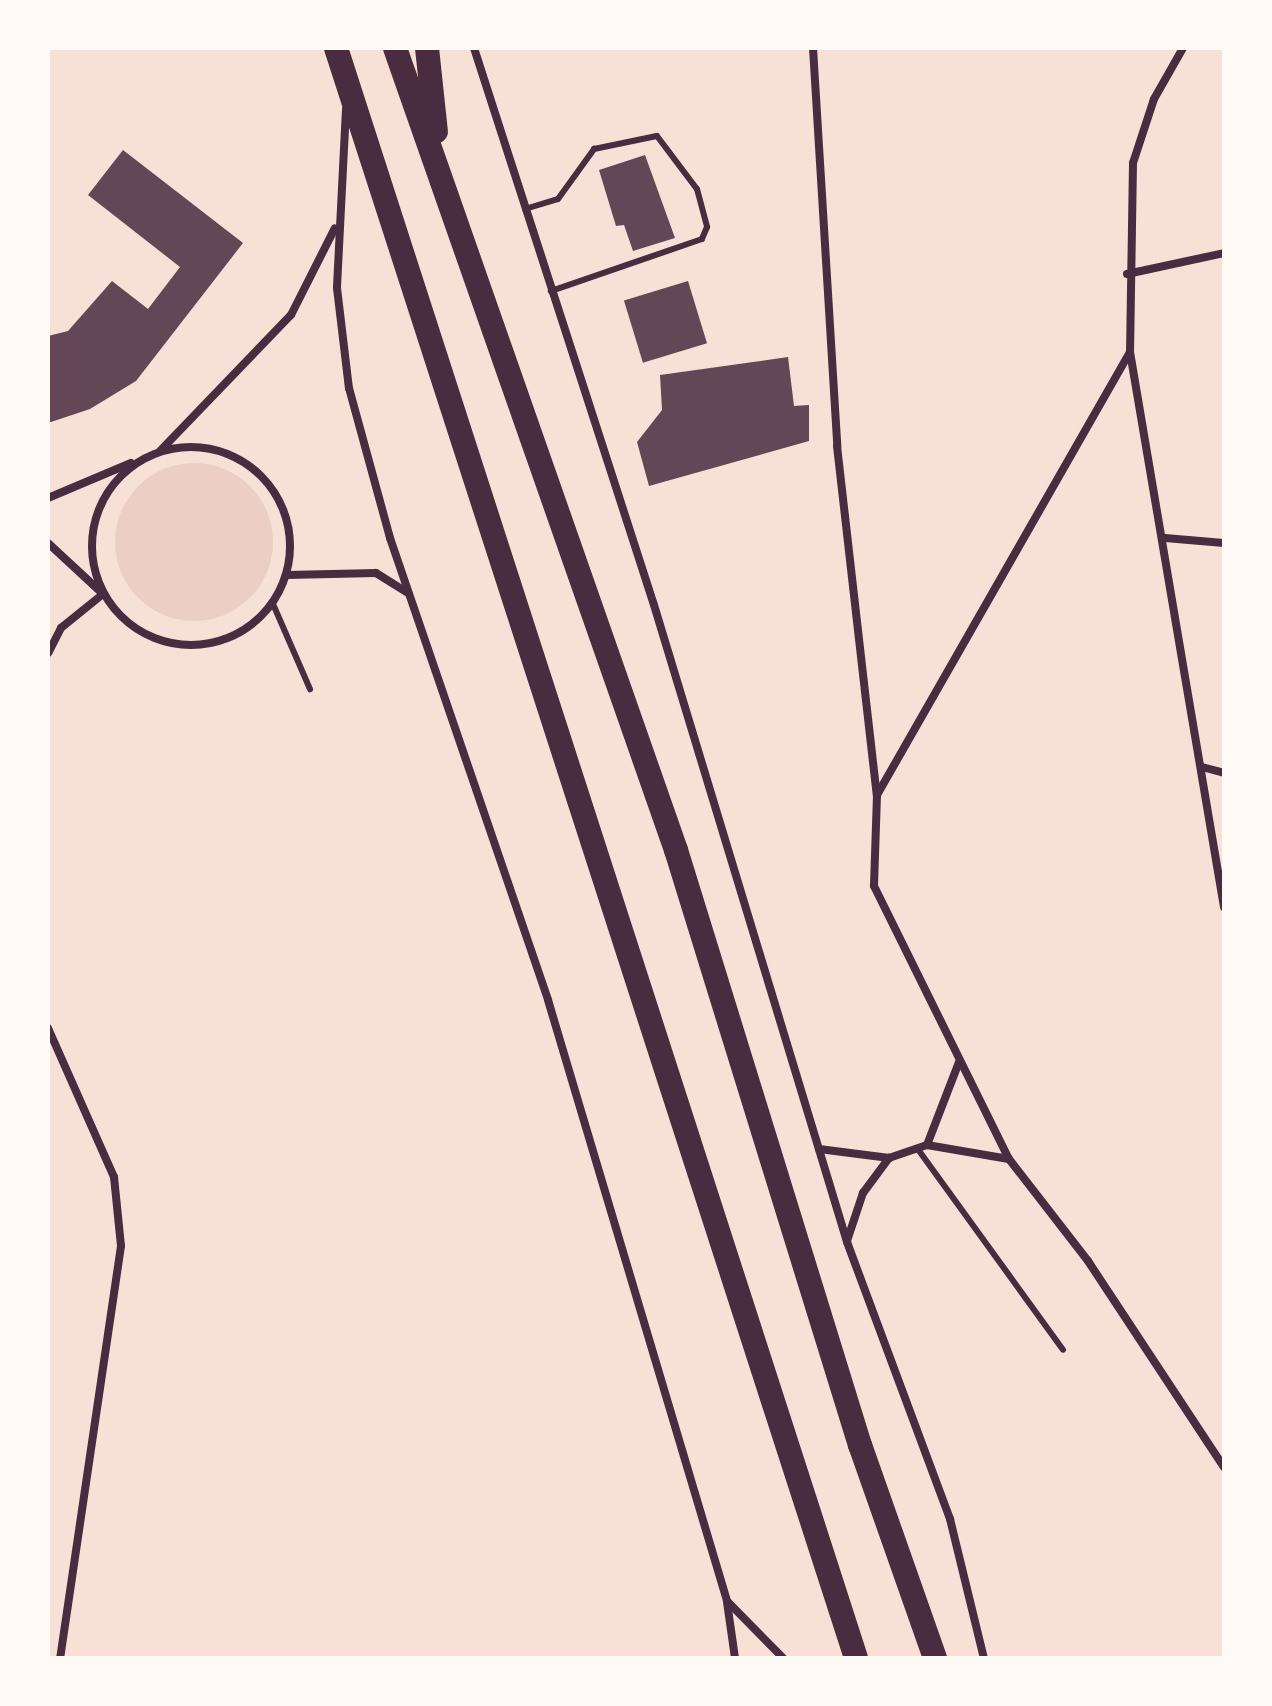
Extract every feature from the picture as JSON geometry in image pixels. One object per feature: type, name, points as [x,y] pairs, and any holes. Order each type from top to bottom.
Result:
[{"type":"highway","points":[[336,48],[856,1658]]},
{"type":"highway","points":[[395,48],[440,166],[676,850],[855,1430],[935,1658]]},
{"type":"highway","points":[[427,48],[440,166]]},
{"type":"street","points":[[474,48],[847,1242],[950,1519],[984,1658]]},
{"type":"street","points":[[813,48],[837,446],[877,795],[874,886],[1009,1159],[1088,1261],[1224,1467]]},
{"type":"street","points":[[1183,48],[1154,99],[1133,163],[1127,274],[1130,352],[1165,538],[1224,907]]},
{"type":"street","points":[[348,81],[337,224],[349,388],[408,593],[548,1000],[727,1601],[735,1658]]},
{"type":"street","points":[[103,594],[93,563],[100,510],[123,473],[155,453],[291,315],[337,224]]},
{"type":"street","points":[[1127,274],[1224,253]]},
{"type":"street","points":[[877,795],[1130,352]]},
{"type":"street","points":[[48,498],[155,453],[213,448],[261,474],[288,521],[287,575],[273,604],[249,628],[185,647],[124,621],[103,594],[48,543]]},
{"type":"street","points":[[1165,538],[1224,543]]},
{"type":"street","points":[[287,575],[376,573],[408,593]]},
{"type":"street","points":[[48,653],[61,628],[103,594]]},
{"type":"street","points":[[1202,767],[1224,773]]},
{"type":"street","points":[[48,1028],[114,1177],[121,1246],[60,1658]]},
{"type":"street","points":[[927,1145],[959,1062]]},
{"type":"street","points":[[819,1149],[889,1158],[927,1145],[1009,1159]]},
{"type":"street","points":[[847,1242],[863,1193],[889,1158]]},
{"type":"street","points":[[727,1601],[783,1658]]},
{"type":"lane","points":[[525,209],[558,199],[594,149],[657,136],[697,189],[707,227],[702,239],[551,291]]},
{"type":"lane","points":[[273,604],[310,689]]},
{"type":"lane","points":[[917,1148],[1063,1350]]},
{"type":"shaded area","points":[[194,463],[224,469],[250,486],[267,512],[273,542],[267,572],[250,598],[224,615],[194,621],[164,615],[138,598],[121,572],[115,542],[121,512],[138,486],[164,469]]},
{"type":"building","points":[[123,150],[243,243],[136,381],[90,409],[48,423],[48,336],[68,331],[112,281],[148,309],[180,267],[88,195]]},
{"type":"building","points":[[645,155],[675,238],[633,251],[624,225],[616,226],[599,170]]},
{"type":"building","points":[[688,281],[707,343],[643,363],[624,301]]},
{"type":"building","points":[[788,357],[794,406],[809,405],[809,441],[649,486],[637,442],[662,410],[660,375]]}]
